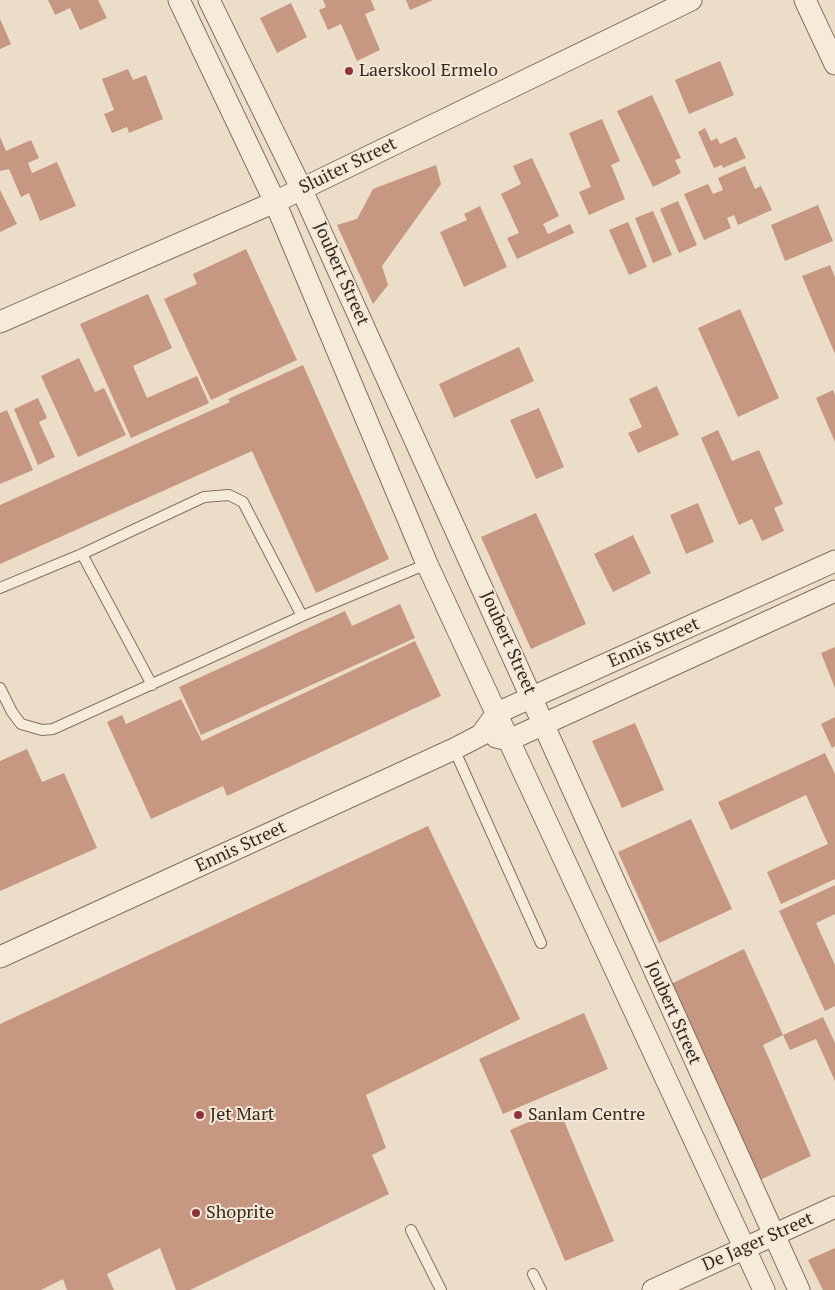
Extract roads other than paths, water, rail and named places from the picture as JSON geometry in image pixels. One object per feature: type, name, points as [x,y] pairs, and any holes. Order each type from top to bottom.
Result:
[{"type":"street","name":"Joubert Street","points":[[179,0],[275,202],[427,564],[764,1290]]},
{"type":"street","name":"Joubert Street","points":[[209,0],[301,188],[799,1290]]},
{"type":"street","name":"Sluiter Street","points":[[0,322],[275,202],[692,0]]},
{"type":"street","points":[[805,0],[835,64]]},
{"type":"street","name":"Ennis Street","points":[[1,954],[454,749],[481,735],[496,712],[532,698],[835,561]]},
{"type":"street","name":"Ennis Street","points":[[509,740],[835,591]]},
{"type":"street","points":[[481,735],[509,740]]},
{"type":"street","name":"De Jager Street","points":[[653,1290],[835,1207]]},
{"type":"lane","points":[[0,588],[82,554],[204,497],[229,495],[243,502],[302,616]]},
{"type":"lane","points":[[82,554],[152,685]]},
{"type":"lane","points":[[0,688],[22,724],[42,730],[54,729],[302,616],[427,564]]},
{"type":"lane","points":[[454,749],[541,943]]},
{"type":"lane","points":[[411,1230],[441,1290]]},
{"type":"lane","points":[[533,1274],[541,1290]]},
{"type":"place","name":"Laerskool Ermelo","points":[[349,71]]},
{"type":"place","name":"Jet Mart","points":[[200,1115]]},
{"type":"place","name":"Sanlam Centre","points":[[518,1115]]},
{"type":"place","name":"Shoprite","points":[[196,1213]]}]
